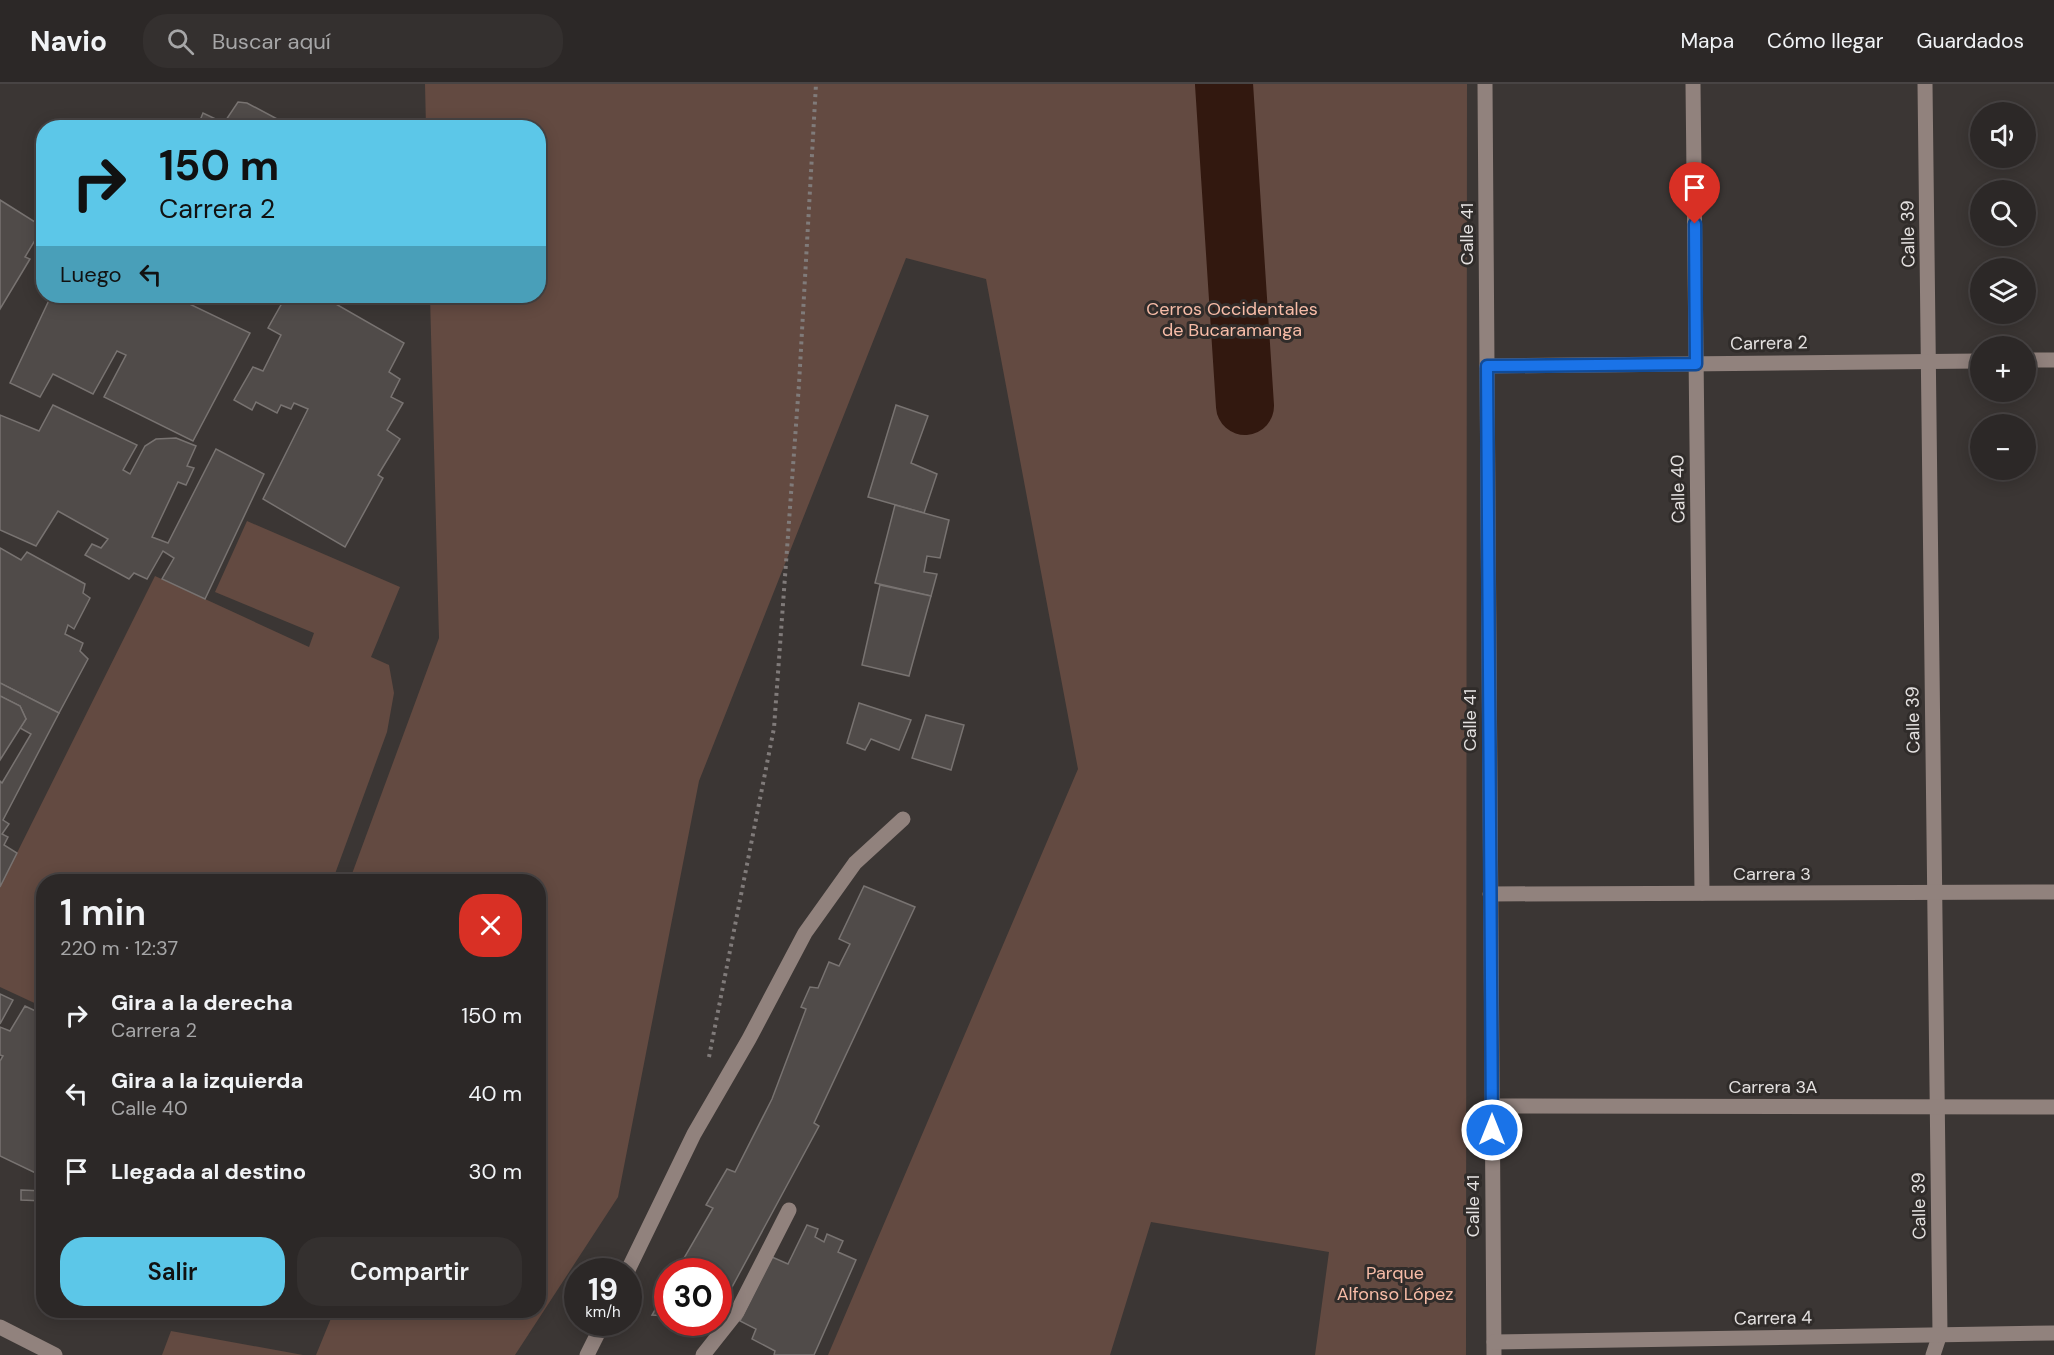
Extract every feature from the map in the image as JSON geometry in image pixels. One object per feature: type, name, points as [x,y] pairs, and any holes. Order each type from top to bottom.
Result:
[{"type":"street","name":"Calle 41","points":[[1485,84],[1494,1348]]},
{"type":"street","name":"Calle 40","points":[[1693,84],[1702,893]]},
{"type":"street","name":"Calle 39","points":[[1925,84],[1940,1334],[1933,1355]]},
{"type":"street","points":[[2036,360],[2054,360]]},
{"type":"street","name":"Carrera 2","points":[[1487,366],[1970,361]]},
{"type":"street","points":[[634,1258],[694,1134],[805,933],[855,863],[903,819]]},
{"type":"street","name":"Carrera 3","points":[[1490,894],[2054,892]]},
{"type":"street","name":"Carrera 3A","points":[[1492,1106],[2054,1107]]},
{"type":"street","points":[[703,1355],[737,1312],[789,1210]]},
{"type":"street","points":[[0,1327],[55,1355]]},
{"type":"street","name":"Carrera 4","points":[[1494,1348],[1940,1334],[2054,1333]]},
{"type":"street","points":[[588,1355],[597,1336]]},
{"type":"path","points":[[708,1065],[774,728],[799,384],[816,84]]},
{"type":"green space","name":"Cerros Occidentales de Bucaramanga","points":[[425,84],[1467,84],[1466,1355],[1315,1355],[1329,1252],[1151,1222],[1110,1355],[828,1355],[1078,769],[986,279],[906,258],[699,781],[618,1197],[578,1258],[564,1258],[564,1280],[546,1307],[546,874],[352,874],[439,638],[430,303],[546,303],[546,120],[426,120]]},
{"type":"green space","points":[[247,521],[400,587],[371,657],[389,665],[394,693],[387,732],[335,874],[36,874],[36,1004],[0,987],[0,887],[155,576],[309,647],[314,633],[215,592]]},
{"type":"green space","name":"Cerros Occidentales de Bucaramanga","points":[[331,1318],[539,1318],[515,1355],[316,1355]]},
{"type":"green space","points":[[171,1331],[303,1355],[162,1355]]},
{"type":"building","points":[[238,102],[247,103],[279,120],[226,120]]},
{"type":"building","points":[[203,113],[218,120],[200,120]]},
{"type":"building","points":[[0,200],[36,223],[36,239],[25,257],[30,259],[0,309]]},
{"type":"building","points":[[48,303],[188,303],[250,333],[193,441],[104,397],[126,355],[117,351],[93,394],[53,374],[40,397],[10,383]]},
{"type":"building","points":[[282,303],[334,303],[404,343],[389,372],[400,379],[391,397],[403,403],[387,430],[400,439],[378,475],[383,478],[345,547],[263,499],[308,409],[294,403],[291,409],[281,405],[277,413],[256,402],[252,410],[234,400],[253,367],[263,371],[281,335],[268,328]]},
{"type":"building","points":[[53,405],[137,445],[123,470],[130,474],[145,446],[156,439],[176,438],[196,446],[187,466],[194,468],[186,485],[178,482],[152,537],[168,543],[216,449],[264,474],[205,599],[162,579],[174,558],[163,551],[147,579],[134,573],[129,579],[85,555],[92,544],[101,548],[108,539],[58,511],[36,546],[0,530],[0,415],[39,431]]},
{"type":"building","points":[[896,405],[928,416],[911,463],[937,474],[924,513],[868,497]]},
{"type":"building","points":[[895,505],[949,520],[940,558],[927,556],[924,572],[937,574],[931,596],[875,583]]},
{"type":"building","points":[[0,548],[21,560],[27,552],[85,584],[83,593],[90,598],[74,629],[68,625],[65,634],[83,643],[80,651],[88,659],[59,713],[0,683]]},
{"type":"building","points":[[880,585],[931,596],[909,676],[862,665]]},
{"type":"building","points":[[0,683],[59,713],[3,820],[9,824],[2,834],[8,837],[4,845],[17,853],[0,887],[0,781],[2,783],[31,734],[20,728],[26,719],[20,706],[0,696]]},
{"type":"building","points":[[0,696],[20,706],[26,719],[0,760]]},
{"type":"building","points":[[859,703],[911,720],[899,750],[871,739],[865,750],[847,743]]},
{"type":"building","points":[[926,715],[964,725],[951,770],[912,758]]},
{"type":"building","points":[[864,886],[915,907],[814,1123],[819,1126],[732,1287],[732,1258],[684,1258],[713,1208],[706,1205],[727,1169],[735,1172],[772,1099],[806,1009],[801,1007],[810,987],[818,988],[829,962],[839,966],[850,944],[839,939]]},
{"type":"building","points":[[0,994],[13,1000],[0,1024]]},
{"type":"building","points":[[25,1006],[36,1011],[36,1173],[0,1156],[0,1061],[3,1056],[0,1055],[0,1027],[10,1031]]},
{"type":"building","points":[[21,1190],[36,1191],[36,1201],[21,1200]]},
{"type":"building","points":[[807,1225],[818,1229],[815,1237],[824,1242],[827,1234],[843,1241],[838,1252],[856,1260],[814,1355],[774,1355],[775,1351],[752,1339],[756,1329],[740,1321],[772,1257],[788,1264]]},
{"type":"waterway","points":[[1224,84],[1245,406]]},
{"type":"route","points":[[1492,1130],[1487,366],[1696,364],[1695,224]]},
{"type":"park label","name":"Parque Alfonso López","points":[[1395,1283]]}]
